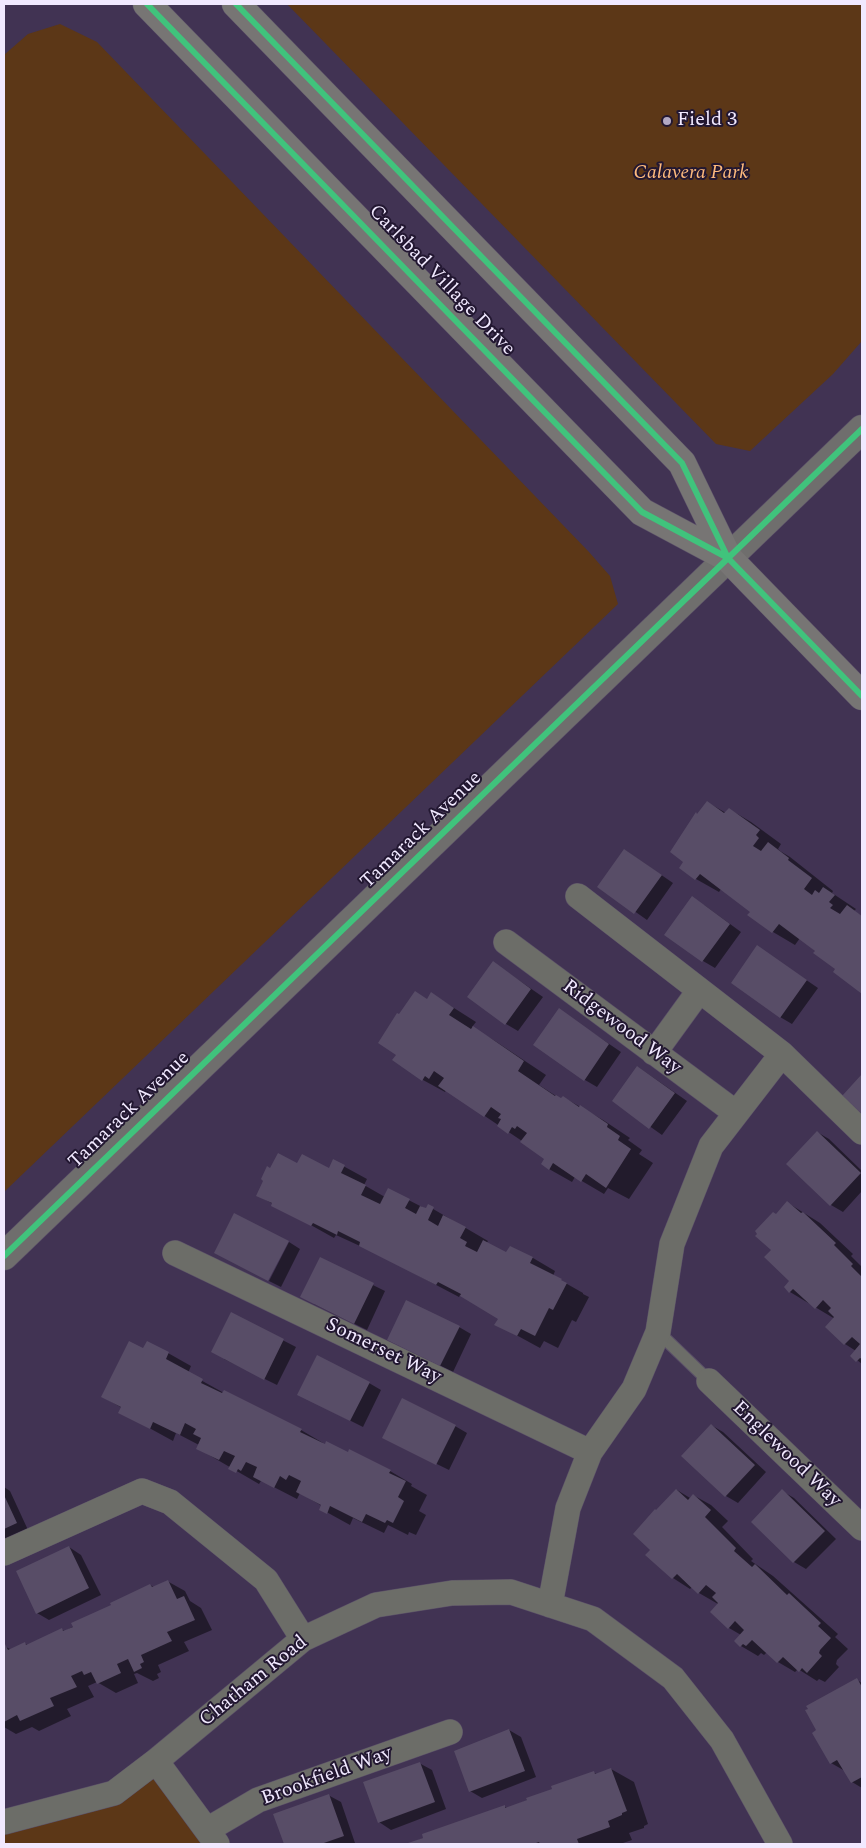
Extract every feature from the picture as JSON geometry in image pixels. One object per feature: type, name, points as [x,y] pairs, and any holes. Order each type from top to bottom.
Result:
[{"type":"main road","name":"Carlsbad Village Drive","points":[[147,4],[642,512],[728,558],[862,696]]},
{"type":"main road","name":"Carlsbad Village Drive","points":[[236,4],[682,463],[728,558]]},
{"type":"main road","name":"Tamarack Avenue","points":[[4,1256],[862,428]]},
{"type":"street","points":[[578,896],[782,1054],[862,1132]]},
{"type":"street","name":"Ridgewood Way","points":[[506,942],[736,1113]]},
{"type":"street","points":[[654,1052],[700,990]]},
{"type":"street","points":[[550,1605],[568,1508],[590,1452],[634,1389],[658,1332],[672,1244],[711,1146],[782,1054]]},
{"type":"street","name":"Somerset Way","points":[[175,1253],[590,1452]]},
{"type":"street","name":"Englewood Way","points":[[709,1381],[862,1528]]},
{"type":"street","points":[[4,1553],[142,1491],[170,1502],[266,1580],[303,1639]]},
{"type":"street","name":"Chatham Road","points":[[4,1822],[114,1793],[156,1761],[303,1639],[376,1605],[452,1593],[511,1592],[593,1619],[673,1678],[722,1740],[780,1844]]},
{"type":"street","name":"Brookfield Way","points":[[156,1761],[212,1837],[258,1800],[450,1732]]},
{"type":"lane","points":[[658,1332],[709,1381]]},
{"type":"green space","name":"Calavera Park","points":[[287,4],[862,4],[862,341],[833,374],[750,451],[716,444]]},
{"type":"green space","points":[[60,24],[97,42],[589,552],[610,576],[618,604],[4,1192],[4,55],[28,34]]},
{"type":"green space","points":[[156,1761],[217,1844],[4,1844],[4,1822],[114,1793]]},
{"type":"building","points":[[707,801],[724,813],[729,808],[760,830],[756,835],[759,838],[753,846],[761,851],[768,842],[789,858],[788,860],[812,878],[804,889],[812,895],[815,890],[819,893],[823,887],[835,895],[829,902],[833,905],[830,908],[840,914],[847,905],[862,916],[862,994],[833,972],[835,969],[813,953],[815,951],[779,924],[772,933],[747,915],[750,912],[700,874],[695,880],[679,868],[683,862],[670,852],[696,812],[697,814]]},
{"type":"building","points":[[624,849],[662,875],[634,914],[597,887]]},
{"type":"building","points":[[692,896],[730,924],[702,962],[664,935]]},
{"type":"building","points":[[757,945],[807,980],[780,1018],[731,983]]},
{"type":"building","points":[[493,961],[531,989],[505,1025],[467,997]]},
{"type":"building","points":[[415,991],[427,999],[431,992],[454,1008],[449,1015],[471,1029],[473,1026],[524,1061],[518,1071],[555,1096],[561,1098],[563,1096],[579,1107],[580,1105],[608,1124],[607,1127],[620,1136],[618,1140],[631,1149],[606,1188],[586,1174],[581,1182],[553,1163],[549,1170],[541,1164],[544,1159],[520,1142],[527,1133],[517,1126],[515,1129],[512,1127],[508,1134],[497,1126],[501,1119],[498,1118],[501,1114],[491,1107],[484,1117],[438,1086],[444,1078],[434,1071],[429,1079],[425,1076],[422,1081],[392,1060],[396,1055],[378,1043],[397,1013],[399,1014]]},
{"type":"building","points":[[559,1008],[609,1044],[584,1081],[533,1045]]},
{"type":"building","points":[[637,1066],[675,1093],[649,1129],[612,1101]]},
{"type":"building","points":[[862,1074],[862,1114],[842,1096]]},
{"type":"building","points":[[817,1131],[861,1173],[830,1206],[786,1164]]},
{"type":"building","points":[[278,1153],[297,1163],[302,1154],[329,1168],[333,1159],[345,1165],[341,1173],[366,1185],[361,1195],[380,1204],[388,1188],[410,1199],[405,1208],[416,1214],[420,1206],[426,1208],[428,1204],[434,1207],[428,1220],[438,1226],[443,1215],[466,1227],[460,1238],[467,1242],[465,1246],[477,1252],[483,1240],[506,1252],[510,1246],[533,1257],[530,1263],[567,1283],[553,1310],[549,1308],[535,1336],[521,1329],[517,1336],[494,1325],[498,1319],[460,1296],[461,1294],[438,1282],[436,1285],[359,1246],[360,1242],[338,1231],[337,1235],[313,1223],[311,1226],[271,1206],[272,1203],[256,1196],[267,1166],[270,1168]]},
{"type":"building","points":[[787,1201],[801,1213],[803,1212],[836,1243],[834,1245],[853,1264],[851,1266],[862,1277],[862,1359],[860,1358],[856,1362],[850,1356],[860,1344],[852,1337],[844,1345],[825,1327],[834,1317],[828,1311],[831,1308],[823,1300],[815,1309],[793,1289],[789,1293],[784,1287],[789,1281],[764,1257],[771,1250],[755,1236],[757,1234],[755,1231],[773,1212],[776,1214]]},
{"type":"building","points":[[234,1213],[289,1241],[268,1281],[214,1253]]},
{"type":"building","points":[[320,1257],[374,1283],[354,1324],[300,1297]]},
{"type":"building","points":[[406,1300],[460,1326],[440,1366],[387,1340]]},
{"type":"building","points":[[231,1312],[284,1339],[264,1380],[211,1352]]},
{"type":"building","points":[[129,1341],[143,1348],[147,1341],[169,1352],[166,1359],[203,1379],[201,1383],[222,1393],[224,1390],[302,1429],[300,1432],[325,1444],[326,1441],[348,1452],[349,1449],[391,1470],[389,1473],[406,1481],[398,1497],[404,1501],[393,1523],[387,1520],[385,1523],[366,1514],[362,1522],[330,1506],[327,1514],[319,1510],[321,1505],[296,1492],[301,1481],[289,1475],[286,1480],[280,1476],[274,1488],[253,1477],[257,1467],[246,1462],[241,1471],[238,1469],[236,1473],[228,1469],[235,1456],[224,1451],[219,1460],[196,1449],[201,1438],[193,1434],[196,1429],[185,1423],[180,1435],[153,1422],[150,1429],[118,1413],[121,1407],[101,1397]]},
{"type":"building","points":[[317,1355],[370,1382],[350,1421],[297,1395]]},
{"type":"building","points":[[402,1398],[456,1425],[436,1465],[382,1438]]},
{"type":"building","points":[[711,1424],[755,1465],[725,1497],[681,1456]]},
{"type":"building","points":[[676,1489],[688,1500],[693,1494],[711,1510],[705,1517],[736,1548],[734,1551],[752,1567],[755,1564],[787,1595],[789,1593],[821,1623],[818,1626],[831,1638],[820,1650],[819,1653],[822,1656],[807,1673],[802,1668],[799,1672],[783,1657],[777,1663],[752,1640],[746,1646],[743,1644],[740,1647],[734,1641],[744,1630],[735,1621],[728,1629],[710,1612],[718,1603],[712,1597],[716,1593],[706,1585],[698,1594],[677,1574],[672,1579],[645,1555],[650,1550],[633,1534]]},
{"type":"building","points":[[782,1489],[825,1531],[793,1563],[751,1522]]},
{"type":"building","points":[[4,1495],[17,1523],[4,1529]]},
{"type":"building","points":[[69,1546],[89,1588],[36,1614],[16,1571]]},
{"type":"building","points":[[168,1580],[177,1599],[184,1596],[195,1620],[167,1632],[172,1641],[141,1655],[144,1662],[140,1664],[142,1668],[134,1672],[128,1659],[117,1664],[121,1673],[97,1684],[91,1672],[84,1675],[82,1671],[71,1676],[77,1687],[50,1698],[54,1706],[20,1721],[17,1715],[4,1722],[5,1644],[8,1650],[25,1642],[26,1645],[62,1628],[63,1631],[73,1627],[71,1623],[111,1605],[110,1603],[150,1584],[152,1587]]},
{"type":"building","points":[[857,1678],[862,1687],[862,1777],[851,1783],[837,1760],[830,1764],[812,1733],[816,1730],[805,1710],[808,1709],[806,1706]]},
{"type":"building","points":[[509,1729],[525,1771],[469,1792],[454,1751]]},
{"type":"building","points":[[420,1762],[435,1802],[378,1823],[363,1782]]},
{"type":"building","points":[[611,1768],[627,1811],[608,1821],[610,1827],[577,1839],[579,1844],[540,1844],[539,1842],[533,1844],[405,1844],[423,1838],[422,1834],[505,1805],[505,1808],[527,1800],[526,1798],[552,1789],[551,1786],[594,1771],[595,1774]]},
{"type":"building","points":[[329,1794],[344,1836],[321,1844],[284,1844],[273,1814]]},
{"type":"cycle path","points":[[147,4],[642,512],[728,558],[862,696]]},
{"type":"cycle path","points":[[236,4],[682,463],[728,558]]},
{"type":"cycle path","points":[[4,1256],[862,429]]},
{"type":"place","name":"Field 3","points":[[667,121]]}]
